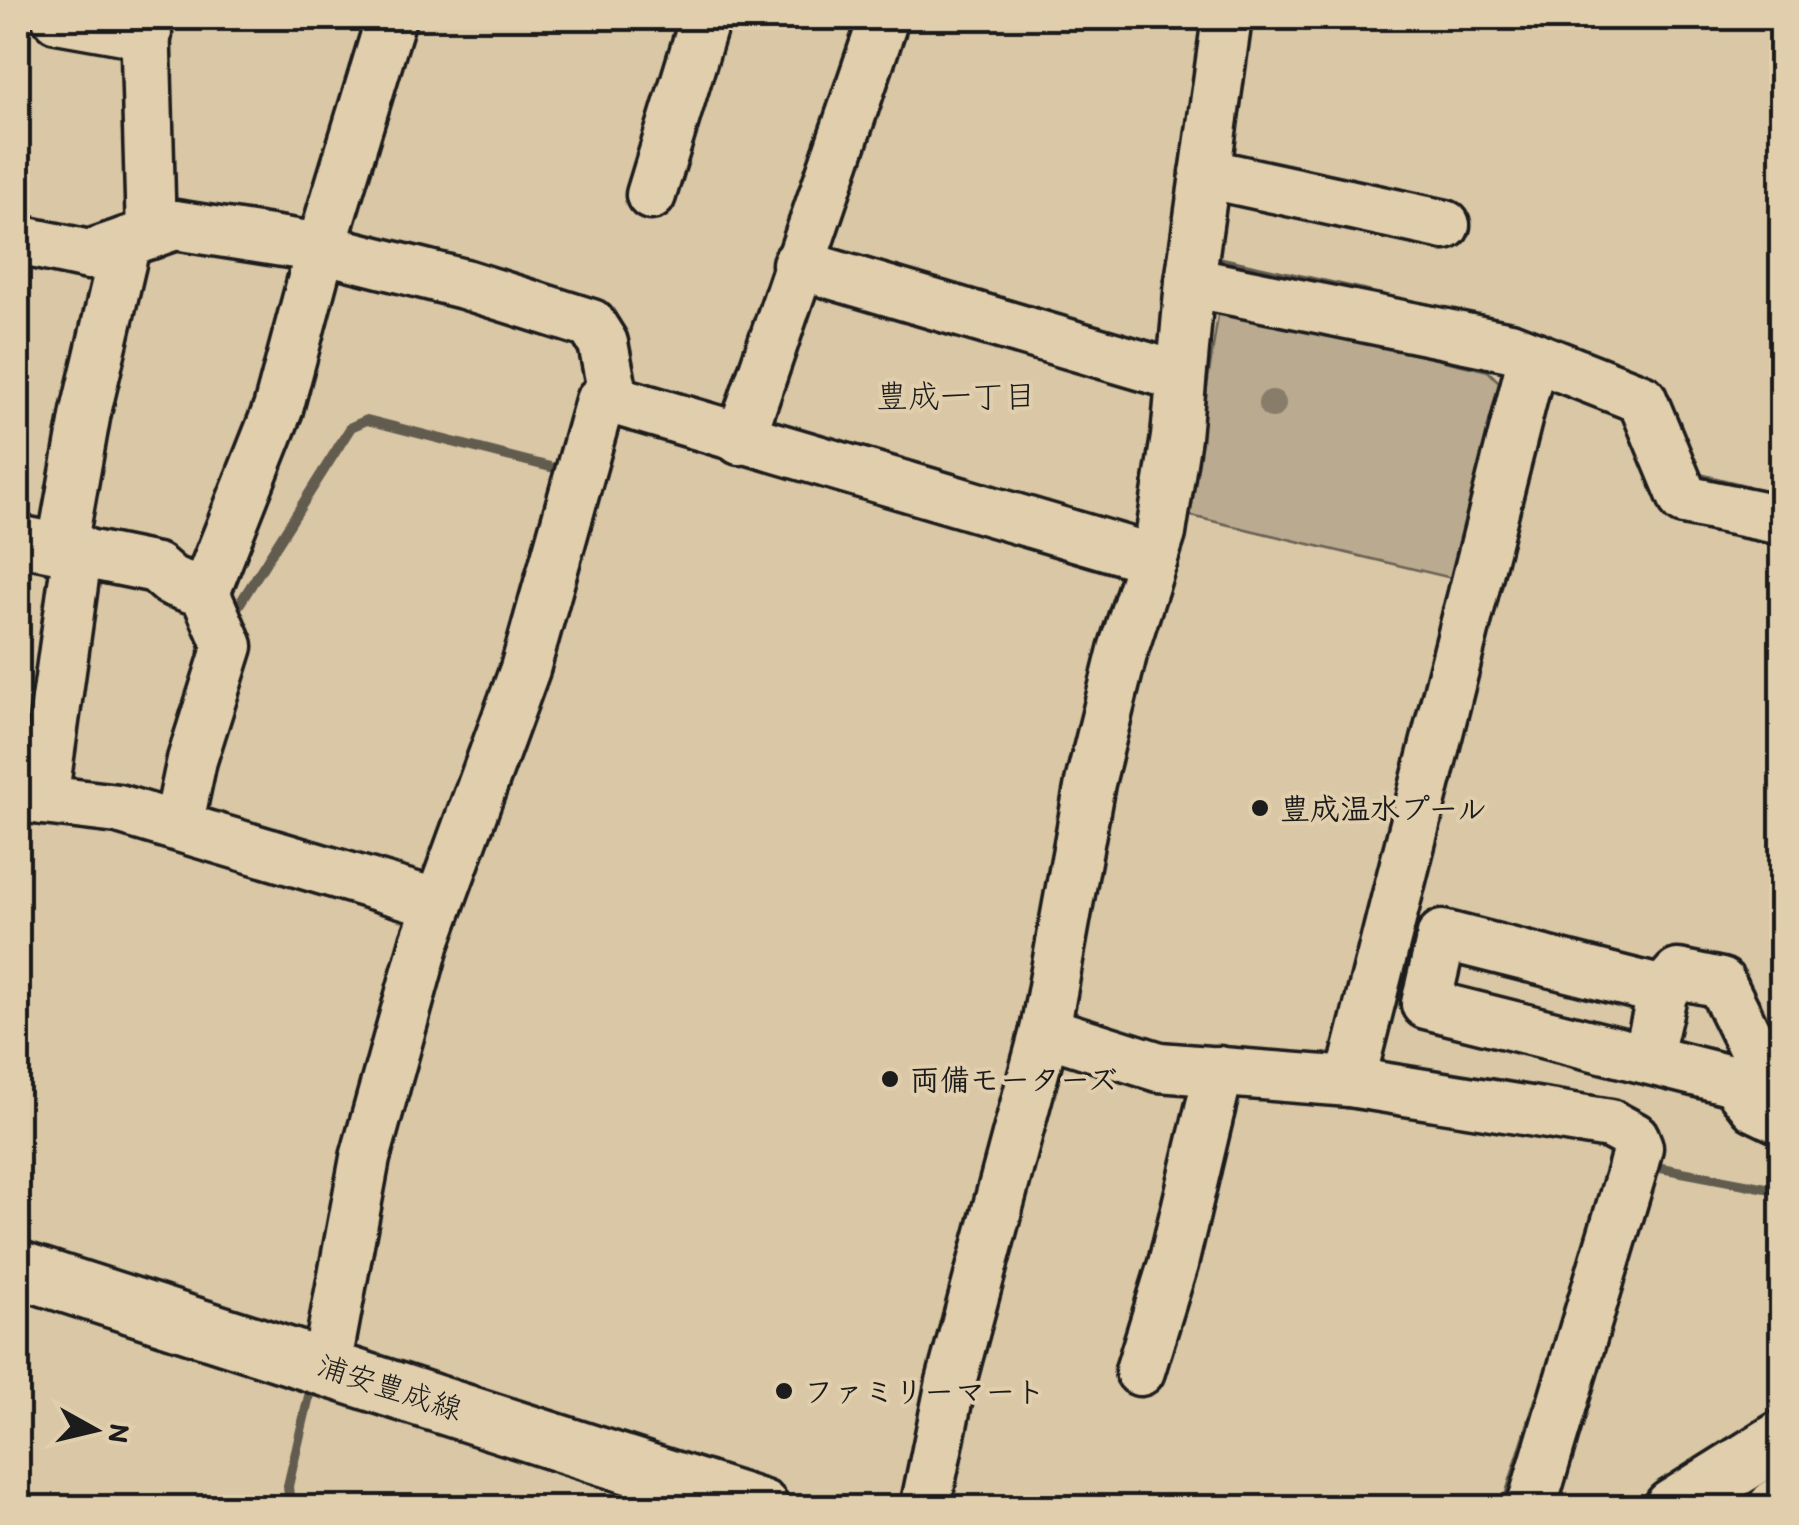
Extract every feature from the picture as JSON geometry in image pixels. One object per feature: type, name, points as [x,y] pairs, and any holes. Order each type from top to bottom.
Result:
[{"type":"main road","name":"浦安豊成線","points":[[20,1278],[326,1367],[761,1508]]},
{"type":"main road","points":[[1672,1508],[1782,1439]]},
{"type":"street","points":[[57,18],[141,29],[138,238],[86,412],[52,545],[38,790],[178,826],[429,901]]},
{"type":"street","points":[[178,826],[192,760],[224,664],[217,616],[391,18]]},
{"type":"street","points":[[651,195],[705,18]]},
{"type":"street","points":[[925,1508],[951,1382],[1045,1032],[1090,784],[1123,650],[1154,560],[1176,437],[1169,373],[1192,265],[1227,18]]},
{"type":"street","points":[[743,430],[881,27]]},
{"type":"street","points":[[1205,173],[1445,225]]},
{"type":"street","points":[[18,240],[89,255],[176,225],[321,248],[464,284],[590,324],[603,342],[612,391]]},
{"type":"street","points":[[797,264],[1169,373]]},
{"type":"street","points":[[1192,265],[1510,347],[1642,399],[1684,500],[1782,520]]},
{"type":"street","points":[[1350,1082],[1533,356]]},
{"type":"street","points":[[612,391],[1154,560]]},
{"type":"street","points":[[326,1367],[365,1158],[425,942],[429,901],[526,669],[600,400],[612,391]]},
{"type":"street","points":[[52,545],[156,568],[217,616]]},
{"type":"street","points":[[1426,1004],[1442,936],[1663,991]]},
{"type":"street","points":[[1531,1508],[1626,1151],[1638,1057],[1663,991],[1678,974],[1721,984],[1759,1060],[1782,1066]]},
{"type":"street","points":[[1372,992],[1734,1081],[1755,1107],[1782,1120]]},
{"type":"street","points":[[1045,1032],[1159,1066],[1350,1082],[1626,1151]]},
{"type":"street","points":[[1140,1371],[1173,1264],[1219,1071]]},
{"type":"shaded area","points":[[1219,309],[1488,371],[1499,382],[1456,579],[1187,515]]},
{"type":"waterway","points":[[1204,258],[1368,294]]},
{"type":"waterway","points":[[230,619],[351,427],[367,420],[566,471]]},
{"type":"waterway","points":[[1694,471],[1697,477],[1746,489]]},
{"type":"waterway","points":[[1645,1165],[1782,1191]]},
{"type":"waterway","points":[[290,1508],[288,1486],[309,1396]]},
{"type":"waterway","points":[[1505,1508],[1539,1400]]},
{"type":"place","name":"豊成温水プール","points":[[1260,808]]},
{"type":"place","name":"両備モーターズ","points":[[890,1079]]},
{"type":"place","name":"ファミリーマート","points":[[784,1391]]},
{"type":"district","name":"豊成一丁目","points":[[956,396]]}]
